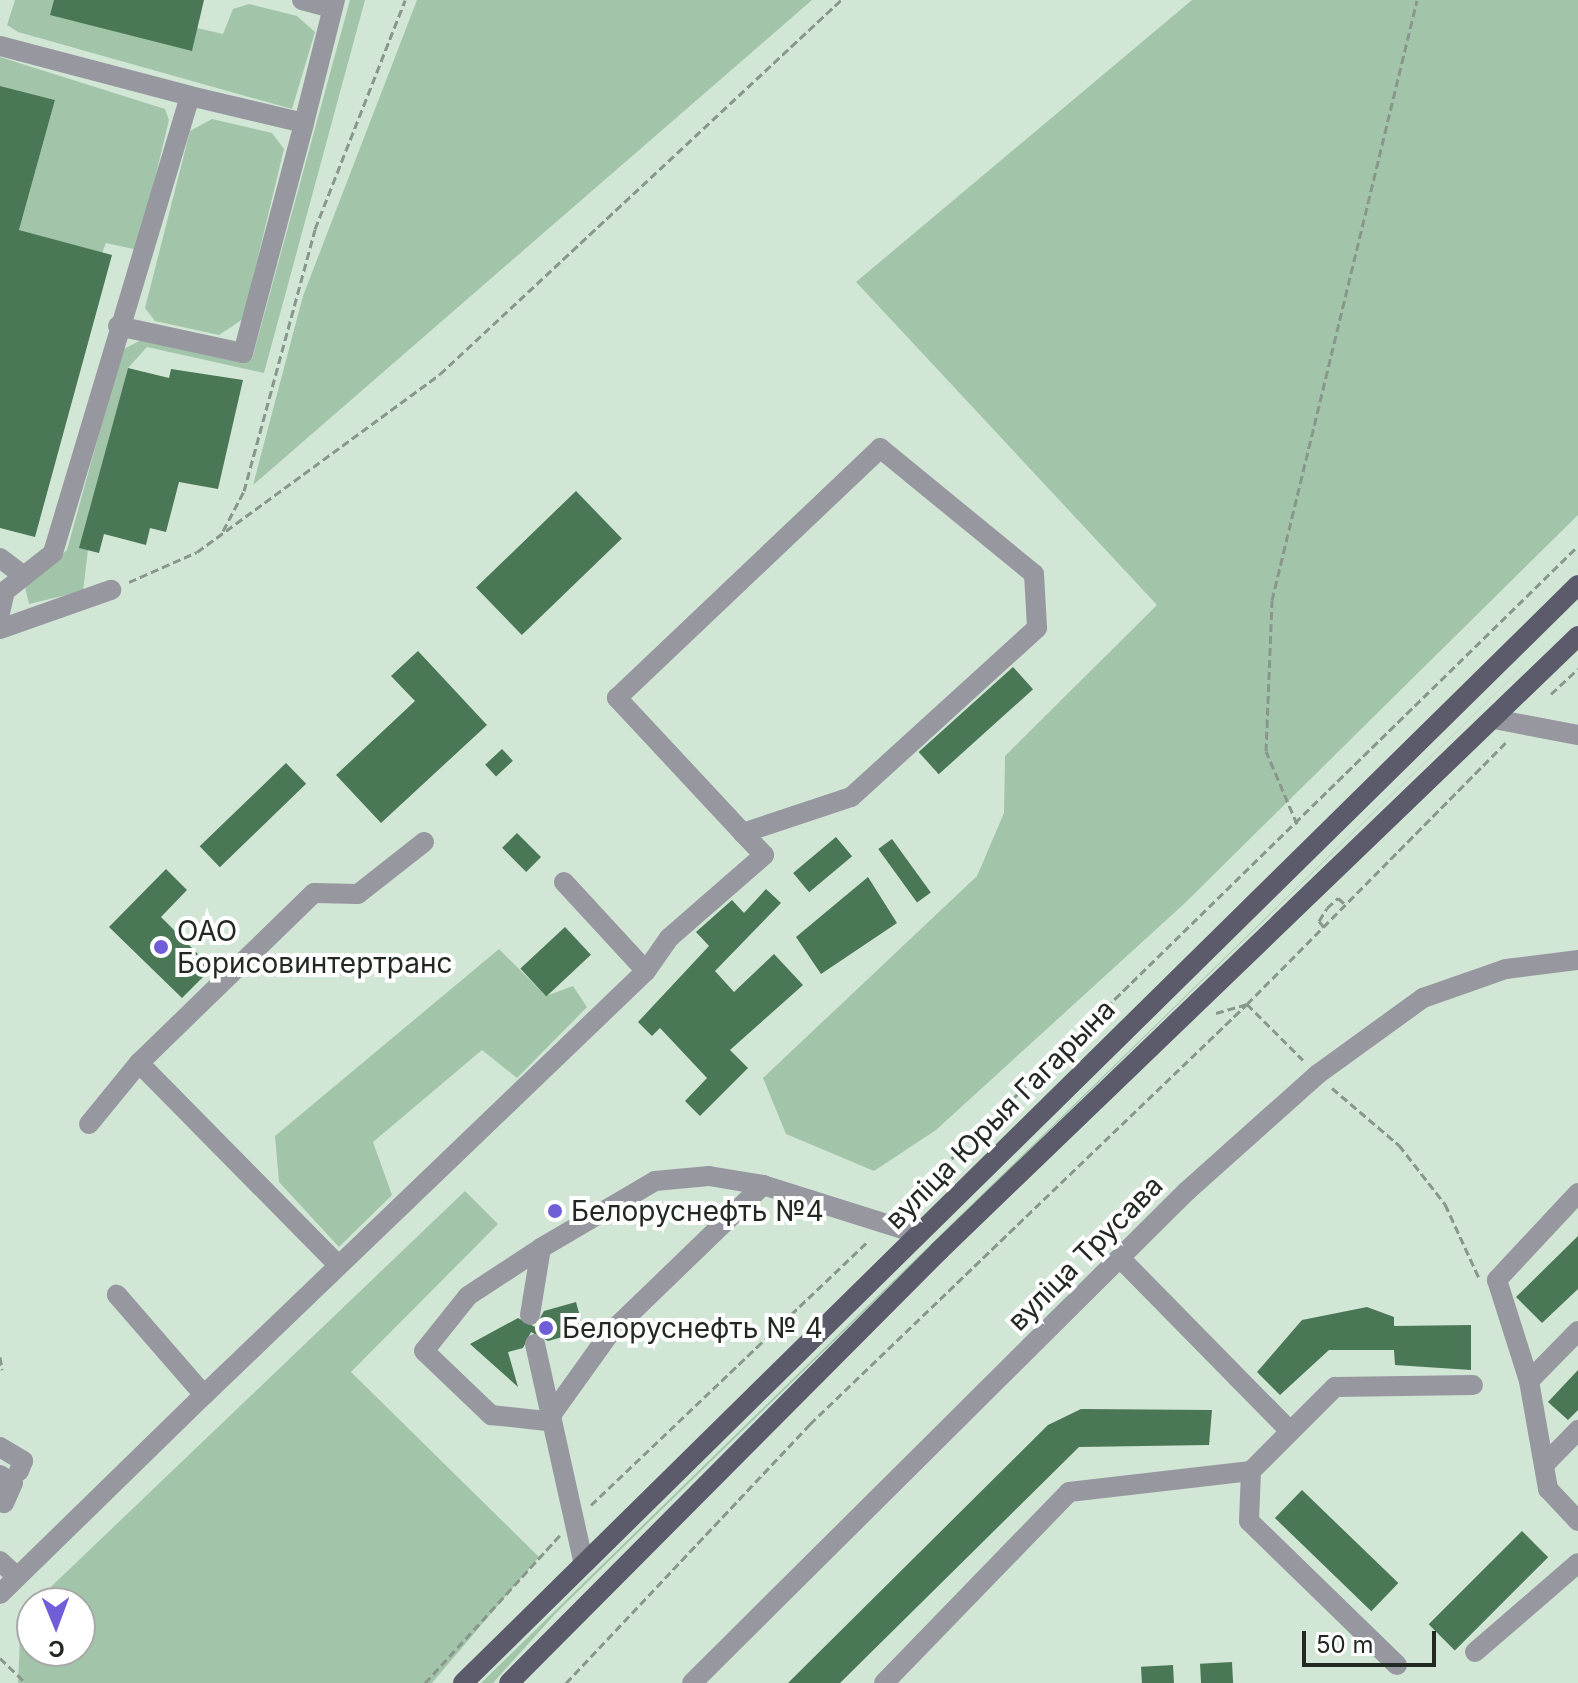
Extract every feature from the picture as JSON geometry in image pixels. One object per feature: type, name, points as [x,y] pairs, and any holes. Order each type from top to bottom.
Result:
[{"type":"main road","name":"вуліца Юрыя Гагарына","points":[[463,1683],[583,1561],[1578,585]]},
{"type":"main road","name":"вуліца Юрыя Гагарына","points":[[509,1683],[939,1251],[1578,636]]},
{"type":"street","points":[[118,326],[243,353],[334,4],[302,0]]},
{"type":"street","points":[[0,46],[304,123]]},
{"type":"street","points":[[0,612],[5,591],[53,553],[118,326],[138,286],[190,96]]},
{"type":"street","points":[[0,1594],[646,971],[669,938],[764,855],[743,833],[617,698],[880,448],[1034,574],[1037,628],[851,797],[743,833]]},
{"type":"street","points":[[0,558],[24,576]]},
{"type":"street","points":[[0,629],[111,590]]},
{"type":"street","points":[[1494,719],[1578,735]]},
{"type":"street","points":[[89,1124],[139,1063],[314,893],[358,894],[424,842]]},
{"type":"street","points":[[564,882],[646,971]]},
{"type":"street","name":"вуліца Трусава","points":[[692,1683],[1120,1258],[1318,1074],[1423,998],[1506,969],[1578,960]]},
{"type":"street","points":[[139,1063],[338,1265]]},
{"type":"street","points":[[547,1421],[491,1415],[424,1351],[468,1296],[541,1248],[655,1181],[709,1176],[763,1185],[918,1234]]},
{"type":"street","points":[[547,1421],[610,1333],[763,1185]]},
{"type":"street","points":[[1578,1193],[1497,1280],[1529,1381],[1548,1489],[1578,1521]]},
{"type":"street","points":[[530,1315],[541,1248]]},
{"type":"street","points":[[1120,1258],[1290,1431]]},
{"type":"street","points":[[117,1295],[204,1395]]},
{"type":"street","points":[[1529,1381],[1578,1331]]},
{"type":"street","points":[[535,1344],[547,1421],[583,1561]]},
{"type":"street","points":[[884,1683],[1069,1492],[1251,1471],[1335,1387],[1473,1385]]},
{"type":"street","points":[[1544,1465],[1578,1430]]},
{"type":"street","points":[[0,1447],[23,1461],[11,1476],[1,1505]]},
{"type":"street","points":[[0,1461],[11,1476]]},
{"type":"street","points":[[1251,1471],[1249,1521],[1397,1665]]},
{"type":"street","points":[[0,1561],[17,1577]]},
{"type":"street","points":[[1475,1652],[1578,1563]]},
{"type":"path","points":[[222,534],[244,491],[315,229],[405,0]]},
{"type":"path","points":[[111,590],[222,534],[440,374],[841,0]]},
{"type":"path","points":[[1297,824],[1266,751],[1272,600],[1417,0]]},
{"type":"path","points":[[425,1683],[525,1565],[572,1524],[884,1225],[1578,546]]},
{"type":"path","points":[[1551,694],[1578,669]]},
{"type":"path","points":[[566,1683],[810,1424],[1247,1004],[1513,735]]},
{"type":"path","points":[[1324,927],[1319,921],[1327,908],[1338,898],[1346,905]]},
{"type":"path","points":[[1216,1013],[1247,1004]]},
{"type":"path","points":[[1247,1004],[1318,1074],[1399,1145],[1436,1192],[1482,1283]]},
{"type":"path","points":[[0,1357],[2,1370]]},
{"type":"path","points":[[0,1658],[26,1683]]},
{"type":"green space","points":[[15,0],[54,0],[192,50],[197,28],[223,34],[233,9],[249,4],[297,16],[315,32],[292,109],[18,32],[7,25]]},
{"type":"green space","points":[[350,0],[365,0],[264,373],[147,347],[128,368],[80,547],[88,550],[83,591],[29,604],[25,587],[67,550],[122,350],[145,338],[252,359]]},
{"type":"green space","points":[[417,0],[812,0],[253,485],[303,296]]},
{"type":"green space","points":[[1192,0],[1578,0],[1578,515],[1185,903],[936,1130],[874,1171],[786,1134],[763,1078],[977,876],[1004,813],[1005,756],[1157,605],[856,282]]},
{"type":"green space","points":[[0,57],[165,109],[169,120],[138,250],[106,243],[102,253],[19,230],[55,100],[0,86]]},
{"type":"green space","points":[[212,119],[272,133],[284,149],[243,319],[219,335],[155,321],[145,308],[190,131]]},
{"type":"green space","points":[[1578,613],[556,1613],[493,1683],[481,1683]]},
{"type":"green space","points":[[499,949],[546,996],[573,986],[587,1007],[517,1078],[482,1050],[373,1142],[392,1195],[339,1247],[279,1182],[275,1136]]},
{"type":"green space","points":[[465,1191],[498,1224],[351,1372],[539,1557],[432,1683],[18,1683],[19,1667],[96,1667],[96,1587],[51,1587]]},
{"type":"building","points":[[54,0],[204,0],[192,51],[50,15]]},
{"type":"building","points":[[0,86],[55,100],[19,230],[112,255],[35,537],[0,528]]},
{"type":"building","points":[[128,368],[169,378],[171,369],[243,380],[218,489],[179,482],[166,532],[150,528],[146,545],[104,534],[99,553],[79,548]]},
{"type":"building","points":[[576,491],[622,538],[522,635],[476,588]]},
{"type":"building","points":[[418,651],[487,725],[381,823],[336,775],[415,701],[391,676]]},
{"type":"building","points":[[1013,667],[1033,689],[939,774],[919,752]]},
{"type":"building","points":[[502,749],[513,761],[496,776],[485,765]]},
{"type":"building","points":[[286,763],[306,784],[220,867],[200,846]]},
{"type":"building","points":[[517,833],[541,857],[526,872],[502,848]]},
{"type":"building","points":[[836,837],[852,856],[809,892],[793,873]]},
{"type":"building","points":[[892,839],[931,892],[917,902],[878,849]]},
{"type":"building","name":"ОАО Борисовинтертранс","points":[[166,869],[187,890],[161,917],[212,968],[182,998],[109,927]]},
{"type":"building","points":[[868,877],[897,923],[821,974],[796,937]]},
{"type":"building","points":[[766,889],[781,903],[715,971],[734,992],[774,954],[803,985],[730,1050],[748,1068],[700,1116],[685,1101],[707,1078],[660,1028],[652,1036],[638,1022],[709,946],[696,932],[732,900],[744,913]]},
{"type":"building","points":[[565,927],[591,955],[546,996],[520,969]]},
{"type":"building","points":[[1578,1236],[1578,1289],[1542,1323],[1516,1297]]},
{"type":"building","points":[[576,1302],[584,1331],[548,1341],[531,1332],[523,1348],[508,1352],[518,1387],[470,1344],[518,1318],[535,1327],[544,1311]]},
{"type":"building","points":[[1367,1307],[1394,1317],[1394,1326],[1471,1325],[1471,1370],[1395,1365],[1394,1350],[1329,1350],[1280,1395],[1257,1372],[1302,1320]]},
{"type":"building","points":[[1578,1370],[1578,1410],[1568,1420],[1548,1402]]},
{"type":"building","points":[[1081,1409],[1212,1410],[1209,1445],[1079,1447],[840,1683],[788,1683],[1048,1425]]},
{"type":"building","points":[[1302,1490],[1398,1583],[1371,1611],[1275,1518]]},
{"type":"building","points":[[1522,1531],[1548,1557],[1455,1651],[1429,1624]]},
{"type":"building","points":[[1232,1662],[1233,1683],[1201,1683],[1200,1664]]},
{"type":"building","points":[[1173,1665],[1174,1683],[1142,1683],[1141,1667]]},
{"type":"place","name":"ОАО Борисовинтертранс","points":[[161,947]]},
{"type":"place","name":"Белоруснефть №4","points":[[555,1211]]},
{"type":"place","name":"Белоруснефть № 4","points":[[546,1328]]}]
